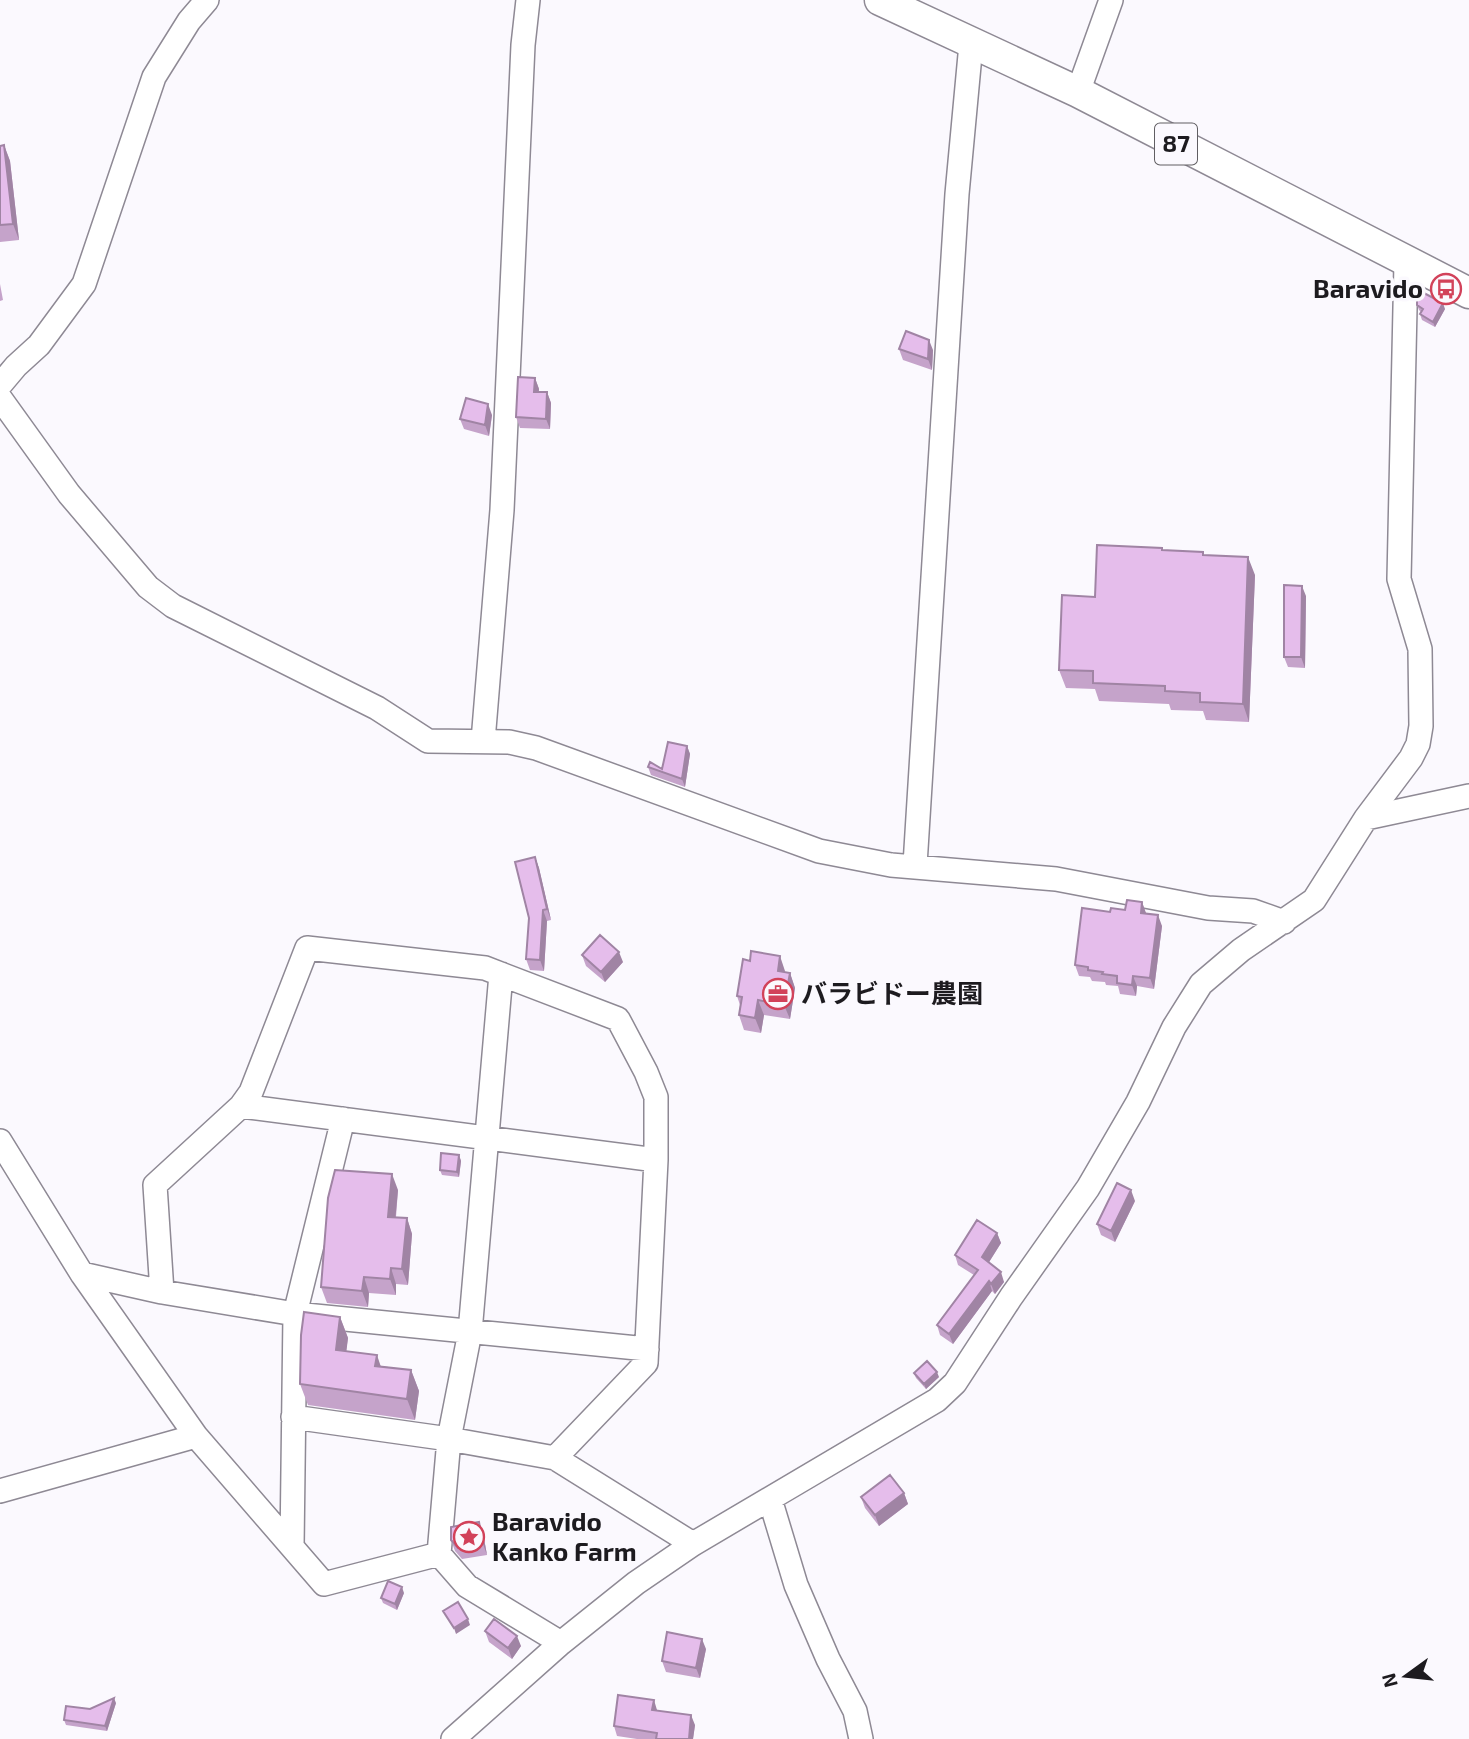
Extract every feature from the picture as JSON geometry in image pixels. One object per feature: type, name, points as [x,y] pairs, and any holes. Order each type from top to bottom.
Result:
[{"type":"main road","name":"87","points":[[880,0],[1078,92],[1406,263],[1469,293]]},
{"type":"street","points":[[0,385],[39,345],[84,284],[154,77],[189,21],[207,0]]},
{"type":"street","points":[[483,741],[502,510],[523,45],[528,0]]},
{"type":"street","points":[[1078,92],[1111,0]]},
{"type":"street","points":[[915,865],[957,194],[971,44]]},
{"type":"street","points":[[453,1739],[561,1643],[636,1583],[693,1544],[937,1400],[955,1383],[1011,1297],[1088,1188],[1138,1102],[1174,1027],[1201,984],[1241,950],[1314,900],[1366,818],[1411,758],[1418,744],[1420,726],[1420,649],[1399,579],[1406,263]]},
{"type":"street","points":[[0,398],[69,494],[148,587],[173,606],[377,708],[428,741],[509,741],[536,748],[819,851],[891,865],[1056,879],[1209,908],[1253,911],[1284,922]]},
{"type":"street","points":[[1366,818],[1469,796]]},
{"type":"street","points":[[163,1292],[155,1185],[241,1106],[251,1092],[307,948],[485,968],[618,1019],[656,1097],[656,1160],[646,1363],[555,1458]]},
{"type":"street","points":[[500,974],[470,1332],[449,1439],[439,1554],[467,1586],[561,1643]]},
{"type":"street","points":[[241,1106],[656,1160]]},
{"type":"street","points":[[292,1546],[295,1314],[343,1119]]},
{"type":"street","points":[[0,1140],[82,1274],[196,1436],[324,1584],[439,1554]]},
{"type":"street","points":[[82,1274],[163,1292],[295,1314],[648,1349]]},
{"type":"street","points":[[293,1417],[449,1439],[555,1458],[693,1544]]},
{"type":"street","points":[[0,1492],[196,1436]]},
{"type":"street","points":[[770,1499],[796,1585],[828,1659],[855,1711],[861,1739]]},
{"type":"building","points":[[4,145],[13,224],[0,225],[0,146]]},
{"type":"building","points":[[1420,291],[1443,303],[1433,322],[1420,314],[1423,309],[1417,305],[1417,295]]},
{"type":"building","points":[[906,331],[929,340],[928,359],[899,349]]},
{"type":"building","points":[[518,377],[535,378],[534,392],[547,392],[546,419],[516,417]]},
{"type":"building","points":[[466,398],[488,404],[485,425],[460,419]]},
{"type":"building","points":[[1097,545],[1162,548],[1203,552],[1203,555],[1248,557],[1243,704],[1200,702],[1200,693],[1165,691],[1165,686],[1093,683],[1093,671],[1059,670],[1062,595],[1095,597]]},
{"type":"building","points":[[1284,585],[1302,586],[1301,657],[1284,657]]},
{"type":"building","points":[[668,742],[687,746],[682,779],[648,767],[650,762],[662,769]]},
{"type":"building","points":[[535,857],[547,909],[543,910],[540,960],[526,959],[529,918],[515,862]]},
{"type":"building","points":[[1127,900],[1142,902],[1141,913],[1158,915],[1150,978],[1133,976],[1132,985],[1117,983],[1117,976],[1075,965],[1082,908],[1110,912],[1111,908],[1125,910]]},
{"type":"building","points":[[600,935],[619,952],[601,972],[582,955]]},
{"type":"building","points":[[751,951],[780,956],[778,971],[790,973],[784,1005],[758,1000],[755,1018],[739,1015],[742,997],[737,996],[743,959],[750,961]]},
{"type":"building","points":[[441,1153],[459,1155],[457,1172],[440,1170]]},
{"type":"building","points":[[335,1170],[392,1174],[388,1217],[407,1218],[402,1269],[391,1268],[390,1279],[364,1277],[362,1291],[321,1287],[328,1198]]},
{"type":"building","points":[[1117,1183],[1131,1190],[1111,1231],[1097,1224]]},
{"type":"building","points":[[977,1220],[997,1233],[982,1257],[1001,1272],[991,1284],[989,1281],[949,1334],[937,1325],[978,1270],[955,1255]]},
{"type":"building","points":[[304,1312],[340,1317],[336,1350],[377,1355],[375,1366],[411,1370],[407,1399],[300,1384]]},
{"type":"building","points":[[927,1361],[937,1372],[924,1384],[914,1373]]},
{"type":"building","points":[[890,1475],[904,1493],[875,1515],[861,1497]]},
{"type":"building","points":[[479,1522],[483,1544],[458,1548],[451,1540],[451,1527]]},
{"type":"building","points":[[388,1581],[402,1587],[395,1604],[381,1598]]},
{"type":"building","points":[[458,1602],[468,1619],[454,1628],[443,1611]]},
{"type":"building","points":[[494,1619],[517,1636],[508,1648],[485,1631]]},
{"type":"building","points":[[667,1632],[702,1639],[696,1668],[662,1661]]},
{"type":"building","points":[[618,1695],[654,1700],[652,1710],[691,1715],[689,1739],[656,1739],[657,1733],[614,1726]]},
{"type":"building","points":[[114,1698],[105,1726],[64,1720],[66,1706],[90,1709]]},
{"type":"place","name":"Baravido","points":[[1446,289]]},
{"type":"place","name":"バラビドー農園","points":[[778,994]]},
{"type":"place","name":"Baravido Kanko Farm","points":[[469,1537]]}]
